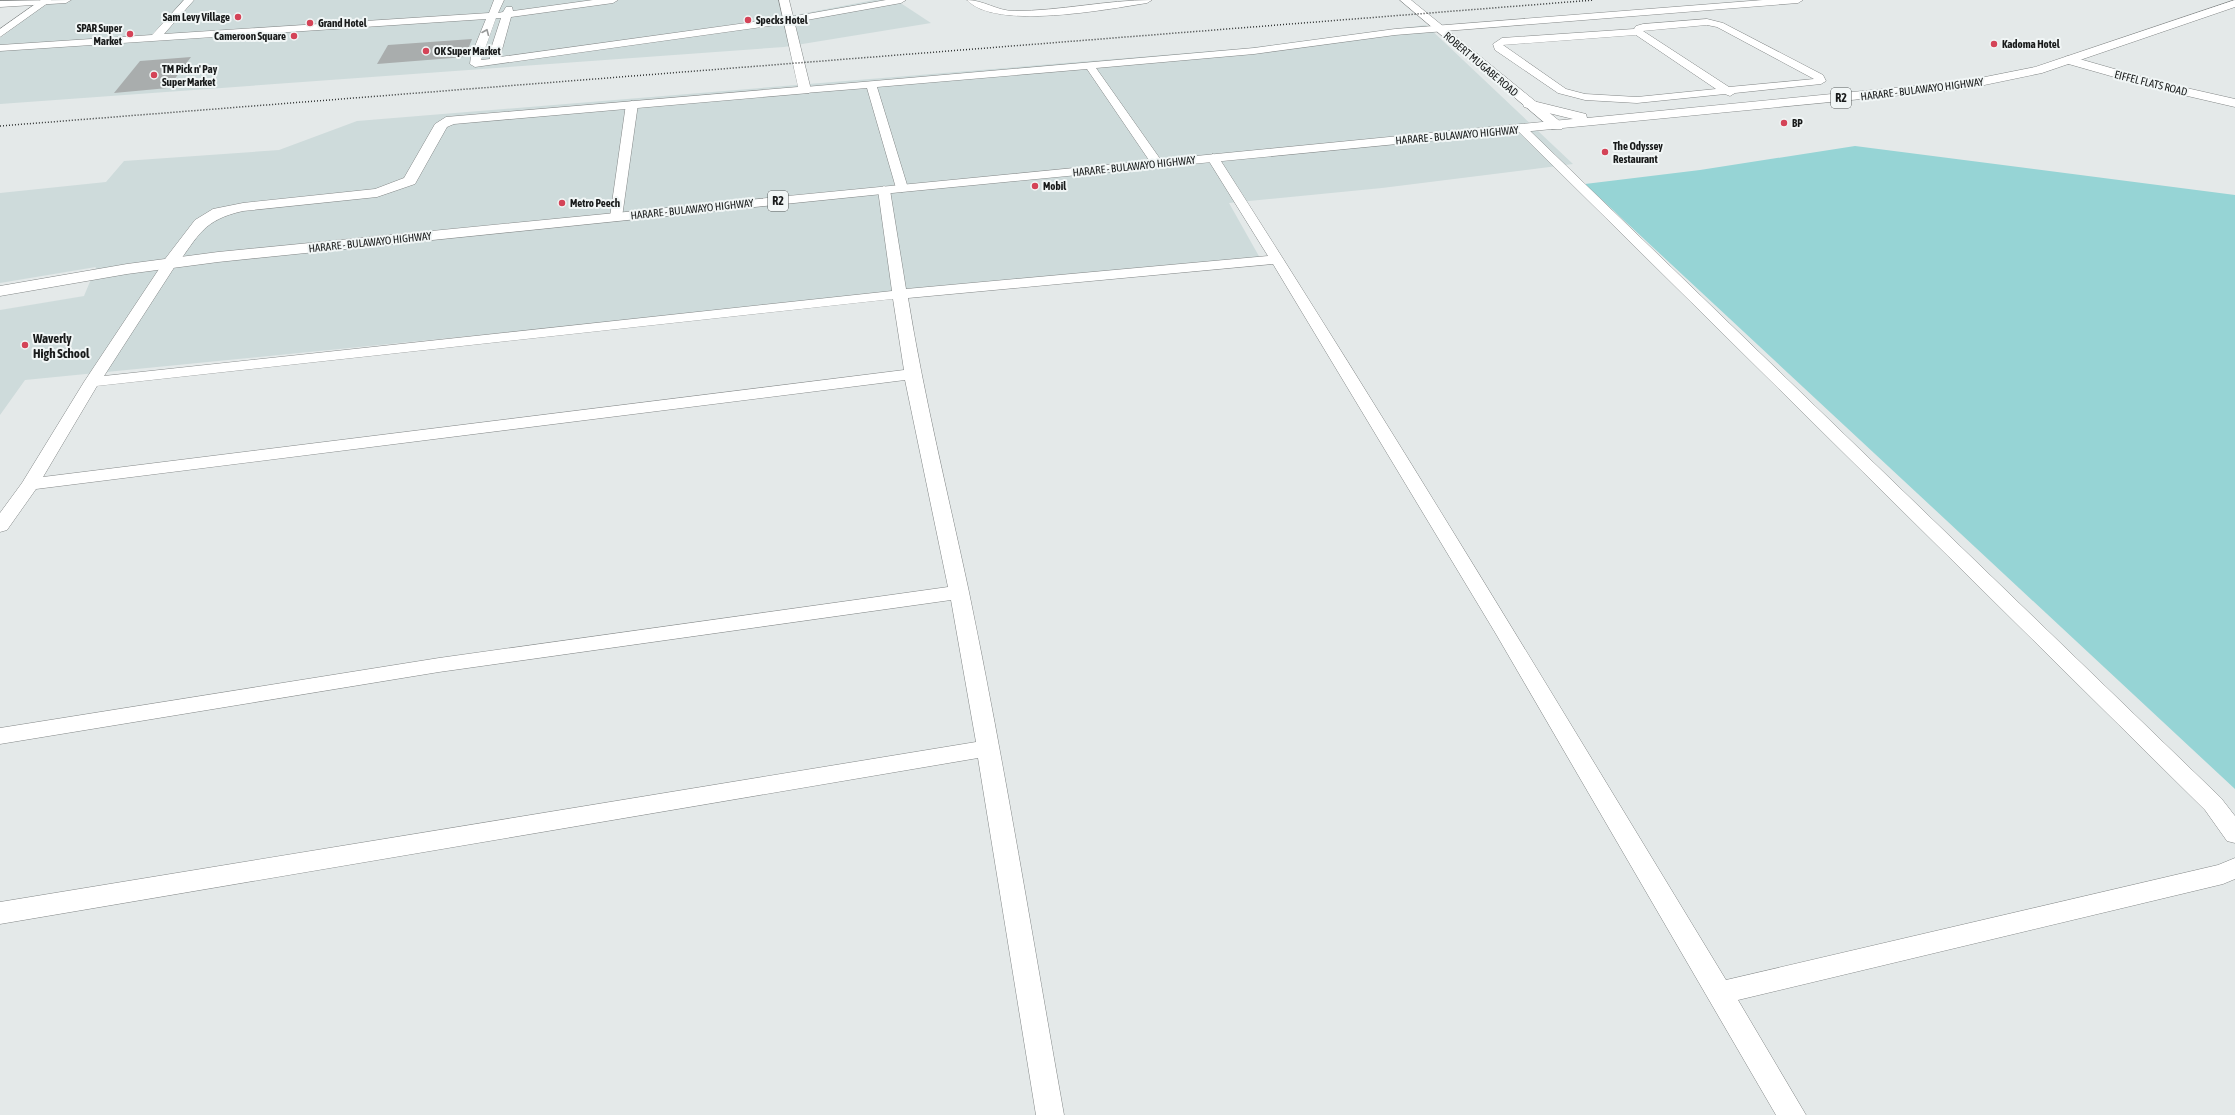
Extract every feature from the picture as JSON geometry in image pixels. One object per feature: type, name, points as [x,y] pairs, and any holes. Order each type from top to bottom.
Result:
[{"type":"main road","points":[[0,4],[66,0]]},
{"type":"main road","points":[[170,263],[200,223],[218,212],[243,207],[377,193],[410,181],[442,124],[451,120],[805,90],[790,20],[784,0]]},
{"type":"main road","name":"ROBERT MUGABE ROAD","points":[[1405,0],[1557,126]]},
{"type":"main road","name":"HARARE - BULAWAYO HIGHWAY","points":[[0,291],[170,263],[893,189],[1610,121],[1965,85],[2030,72],[2235,3]]},
{"type":"main road","name":"EIFFEL FLATS ROAD","points":[[2069,60],[2157,85],[2235,103]]},
{"type":"main road","points":[[1529,104],[1564,114],[1610,121]]},
{"type":"street","points":[[155,38],[189,0]]},
{"type":"street","points":[[499,0],[476,56],[475,64],[790,20],[901,0]]},
{"type":"street","points":[[496,62],[494,55],[512,0]]},
{"type":"street","points":[[0,48],[506,15],[613,0]]},
{"type":"street","points":[[972,0],[992,10],[1013,14],[1081,9],[1147,0]]},
{"type":"street","points":[[805,90],[1254,51],[1395,32],[1798,0]]},
{"type":"street","points":[[0,34],[47,1]]},
{"type":"street","points":[[1638,32],[1639,28],[1643,26],[1712,22],[1821,80],[1726,91],[1637,100],[1585,97],[1562,92],[1500,48],[1498,44],[1502,41],[1638,32],[1726,91],[1752,107]]},
{"type":"street","points":[[1090,66],[1157,163]]},
{"type":"street","points":[[871,85],[893,189],[900,294],[912,374],[958,592],[988,748],[1050,1115]]},
{"type":"street","points":[[616,217],[632,104]]},
{"type":"street","points":[[1522,129],[2213,804],[2235,834]]},
{"type":"street","points":[[1213,158],[1278,259],[1496,616],[1792,1115]]},
{"type":"street","points":[[92,382],[900,294],[1278,259]]},
{"type":"street","points":[[0,526],[30,484],[92,382],[170,263]]},
{"type":"street","points":[[30,484],[912,374]]},
{"type":"street","points":[[0,736],[439,666],[958,592]]},
{"type":"street","points":[[0,913],[988,748]]},
{"type":"street","points":[[1719,993],[2223,874],[2235,868]]},
{"type":"shaded area","points":[[50,0],[780,0],[785,17],[874,0],[896,0],[931,23],[784,47],[0,104],[0,38]]},
{"type":"shaded area","points":[[1426,25],[1573,164],[1382,188],[1229,203],[1260,258],[25,380],[0,415],[0,310],[84,296],[96,267],[0,283],[0,193],[106,182],[124,161],[279,150],[357,121],[1249,48]]},
{"type":"shaded area","points":[[1855,146],[2235,195],[2235,789],[1585,184],[1700,170]]},
{"type":"building","name":"OK Super Market","points":[[472,39],[465,57],[377,64],[388,45]]},
{"type":"building","name":"TM Pick n' Pay Super Market","points":[[191,57],[168,88],[114,93],[140,61]]},
{"type":"railway","points":[[0,126],[1594,0]]},
{"type":"place","name":"Sam Levy Village","points":[[238,17]]},
{"type":"place","name":"Specks Hotel","points":[[748,20]]},
{"type":"place","name":"Grand Hotel","points":[[310,23]]},
{"type":"place","name":"SPAR Super Market","points":[[130,34]]},
{"type":"place","name":"Cameroon Square","points":[[294,36]]},
{"type":"place","name":"Kadoma Hotel","points":[[1994,44]]},
{"type":"place","name":"OK Super Market","points":[[426,51]]},
{"type":"place","name":"TM Pick n' Pay Super Market","points":[[154,75]]},
{"type":"place","name":"BP","points":[[1784,123]]},
{"type":"place","name":"The Odyssey Restaurant","points":[[1605,152]]},
{"type":"place","name":"Mobil","points":[[1035,186]]},
{"type":"place","name":"Metro Peech","points":[[562,203]]},
{"type":"place","name":"Waverly High School","points":[[25,345]]}]
